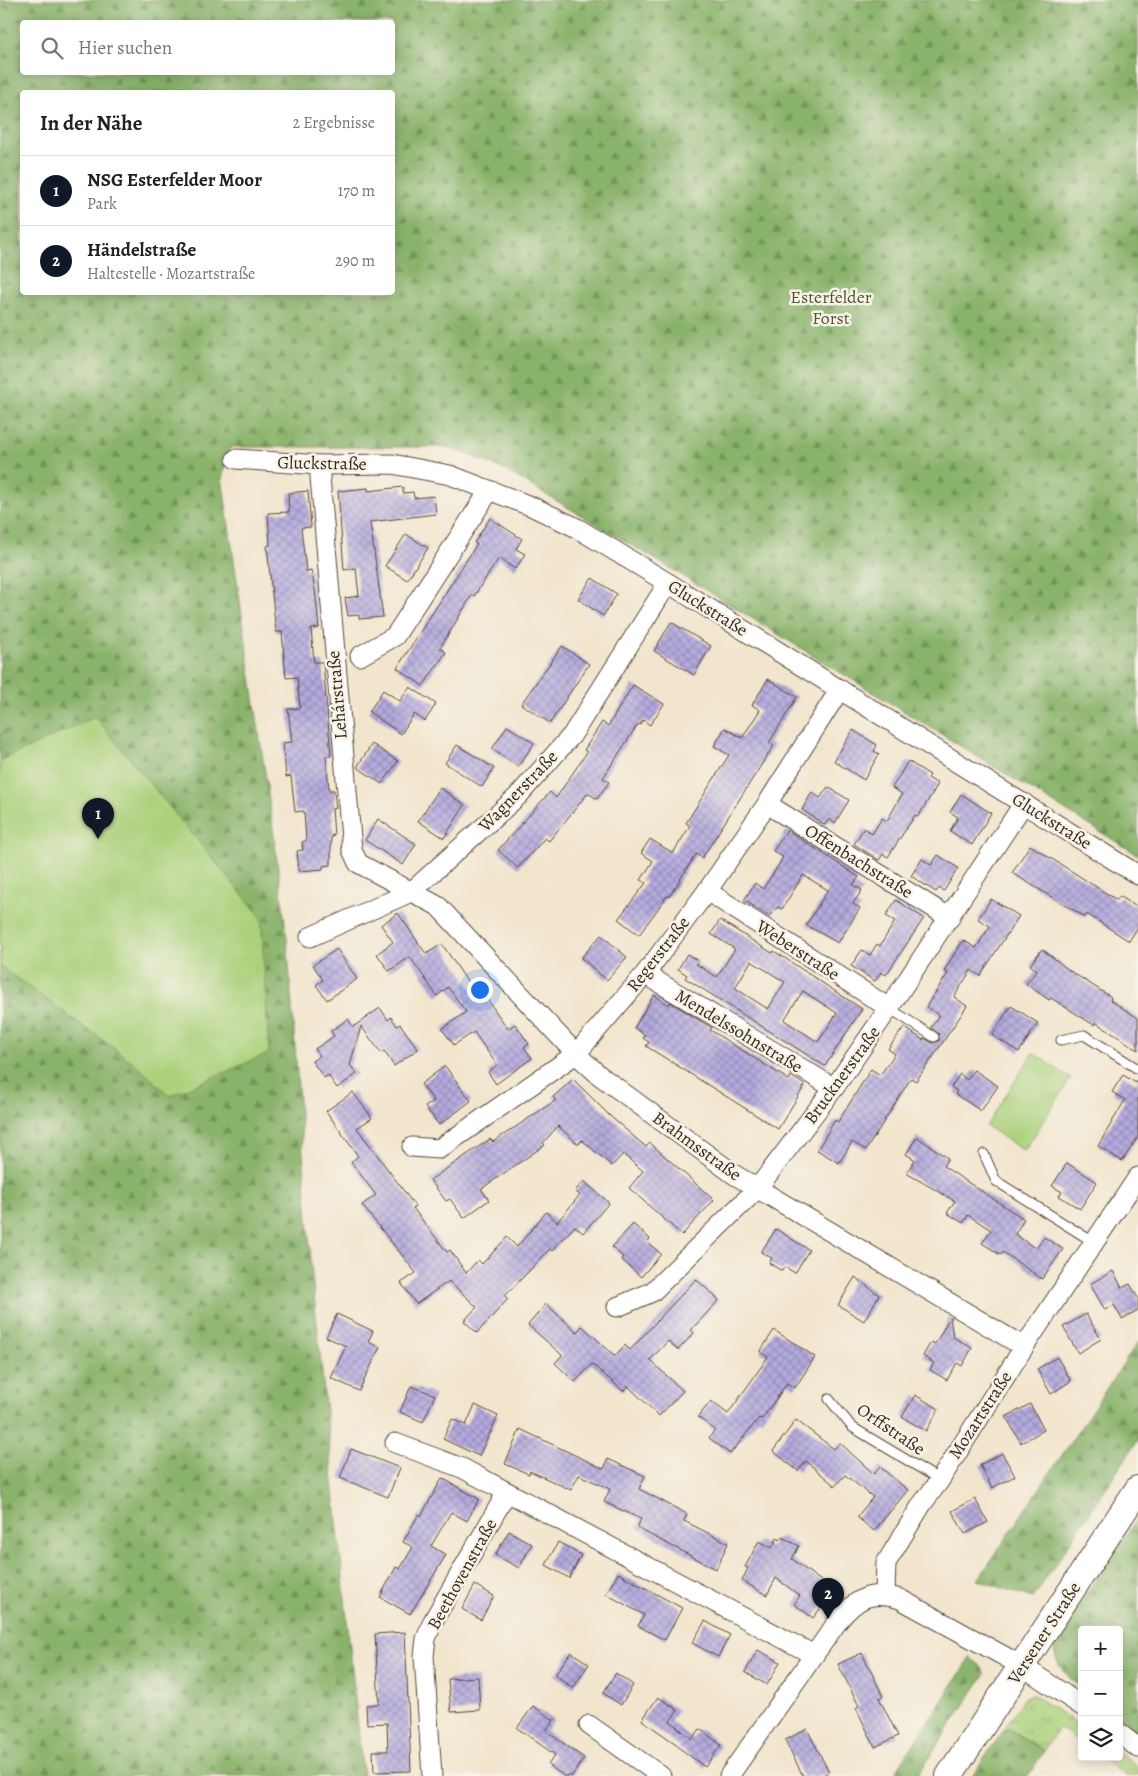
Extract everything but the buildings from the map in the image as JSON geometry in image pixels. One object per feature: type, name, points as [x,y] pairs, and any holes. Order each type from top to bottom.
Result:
[{"type":"street","name":"Gluckstraße","points":[[236,459],[319,464],[392,464],[450,475],[533,507],[577,528],[668,583],[1138,875]]},
{"type":"street","name":"Lehárstraße","points":[[319,464],[334,664],[352,850],[358,863],[411,892]]},
{"type":"street","name":"Lehárstraße","points":[[360,656],[394,636],[489,491]]},
{"type":"street","name":"Wagnerstraße","points":[[310,937],[411,892],[518,796],[572,734],[668,583]]},
{"type":"street","name":"Regerstraße","points":[[412,1147],[439,1149],[576,1054],[645,974],[707,891],[767,804],[840,689]]},
{"type":"street","name":"Brucknerstraße","points":[[617,1307],[652,1292],[757,1189],[834,1088],[950,918],[1024,803]]},
{"type":"street","name":"Offenbachstraße","points":[[767,804],[950,918]]},
{"type":"street","name":"Weberstraße","points":[[707,891],[889,1008]]},
{"type":"street","name":"Brahmsstraße","points":[[411,892],[438,906],[576,1054],[607,1081],[757,1189],[1024,1347]]},
{"type":"street","name":"Mendelssohnstraße","points":[[645,974],[834,1088]]},
{"type":"street","name":"Mozartstraße","points":[[885,1594],[886,1563],[1024,1347],[1138,1177]]},
{"type":"street","points":[[395,1443],[462,1468],[506,1494],[814,1655]]},
{"type":"street","name":"Versener Straße","points":[[949,1776],[1138,1489]]},
{"type":"street","name":"Beethovenstraße","points":[[432,1776],[424,1656],[426,1639],[433,1621],[506,1494]]},
{"type":"street","points":[[729,1776],[838,1621],[858,1600],[885,1594],[900,1599],[1022,1666],[1078,1703]]},
{"type":"street","points":[[589,1725],[662,1776]]},
{"type":"street","points":[[1123,1737],[1138,1748]]},
{"type":"lane","points":[[889,1008],[934,1037]]},
{"type":"lane","points":[[1061,1040],[1084,1035],[1138,1070]]},
{"type":"lane","points":[[984,1154],[996,1181],[1095,1243]]},
{"type":"lane","name":"Orffstraße","points":[[829,1399],[852,1427],[940,1480]]},
{"type":"green space","name":"Esterfelder Forst","points":[[0,0],[1138,0],[1138,855],[675,571],[503,469],[448,447],[230,447],[222,478],[272,821],[287,939],[312,1275],[363,1776],[0,1776]]},
{"type":"green space","points":[[95,717],[261,917],[269,1053],[170,1096],[133,1062],[0,966],[0,761]]},
{"type":"green space","points":[[1033,1053],[1071,1078],[1024,1151],[986,1126]]},
{"type":"green space","points":[[1138,1342],[1138,1440],[1033,1598],[978,1580]]},
{"type":"green space","points":[[1138,1517],[1138,1734],[1123,1722],[1123,1626],[1078,1626],[1078,1685],[1058,1663],[1054,1642]]},
{"type":"green space","points":[[970,1658],[980,1665],[985,1674],[917,1776],[893,1776]]},
{"type":"green space","points":[[1032,1694],[1078,1724],[1078,1741],[1059,1727],[1044,1751],[1009,1729],[1003,1731],[1025,1697]]},
{"type":"green space","points":[[1009,1729],[1044,1751],[1028,1776],[972,1776],[1003,1731]]},
{"type":"green space","points":[[1123,1756],[1138,1766],[1138,1776],[1126,1776],[1105,1761],[1123,1761]]},
{"type":"place","name":"NSG Esterfelder Moor","points":[[98,839]]},
{"type":"place","name":"Händelstraße","points":[[828,1619]]}]
